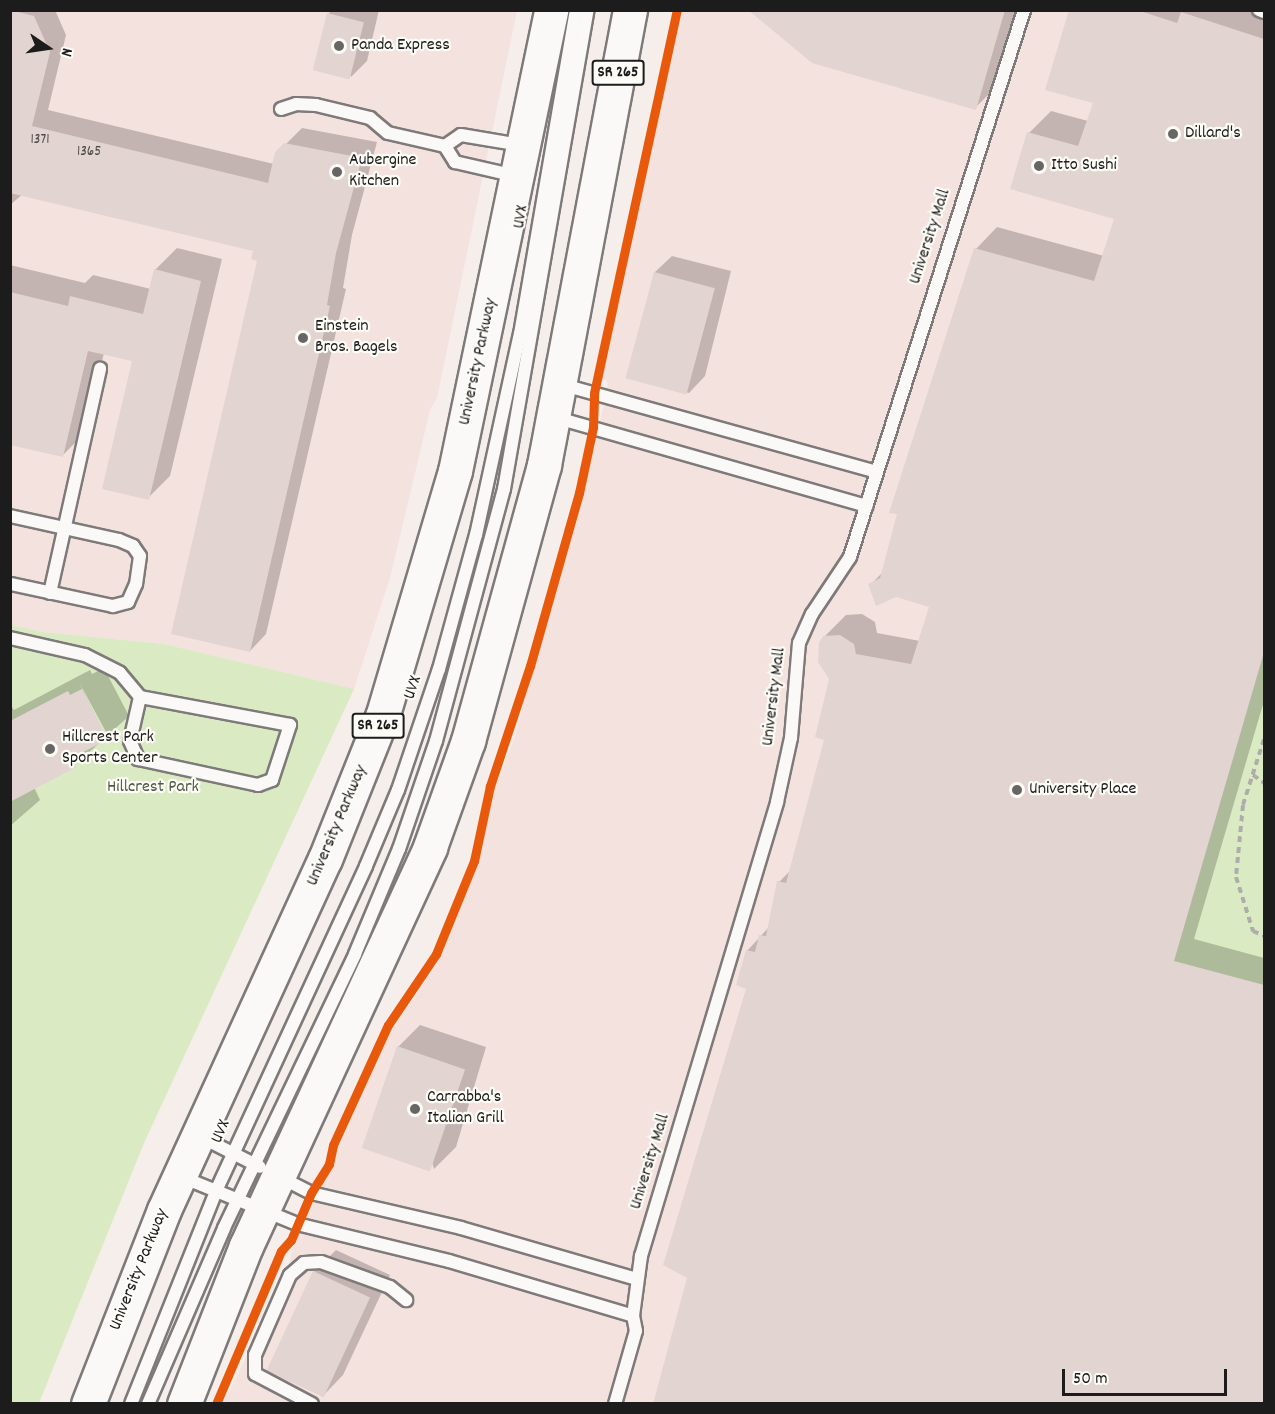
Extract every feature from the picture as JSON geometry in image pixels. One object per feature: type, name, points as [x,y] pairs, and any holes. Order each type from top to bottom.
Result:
[{"type":"main road","name":"University Parkway","points":[[88,1404],[180,1176],[356,788],[383,714],[454,471],[552,10]]},
{"type":"main road","name":"SR 265","points":[[184,1404],[250,1205],[434,836],[501,633],[544,465],[630,10]]},
{"type":"lane","name":"UVX","points":[[131,1404],[216,1191],[366,866],[398,790],[439,669],[476,536],[520,334],[576,10]]},
{"type":"lane","points":[[267,1170],[378,902],[418,795],[453,686],[516,429],[588,10]]},
{"type":"lane","name":"University Mall","points":[[615,1404],[636,1331],[633,1316],[637,1279],[777,802],[791,738],[799,643],[812,614],[850,557],[1024,10]]},
{"type":"lane","points":[[1259,10],[1264,12]]},
{"type":"lane","points":[[281,109],[296,104],[316,105],[370,118],[388,133],[445,146],[455,162],[521,161]]},
{"type":"lane","points":[[445,146],[461,135],[521,161]]},
{"type":"lane","points":[[50,593],[100,369]]},
{"type":"lane","points":[[559,384],[877,472]]},
{"type":"lane","points":[[553,417],[867,506]]},
{"type":"lane","points":[[10,516],[133,546],[140,556],[136,584],[128,602],[113,606],[10,585]]},
{"type":"lane","points":[[10,638],[85,655],[120,673],[140,697],[290,725],[272,780],[258,785],[138,759],[130,741],[140,697]]},
{"type":"lane","points":[[199,1136],[311,1193],[461,1228],[637,1279]]},
{"type":"lane","points":[[180,1176],[297,1224],[449,1261],[633,1316]]},
{"type":"lane","points":[[148,1404],[250,1205]]},
{"type":"lane","points":[[312,1404],[255,1374],[255,1355],[290,1275],[304,1263],[321,1262],[390,1287],[406,1300]]},
{"type":"path","points":[[1264,741],[1243,805],[1236,877],[1253,931],[1264,936]]},
{"type":"path","points":[[1252,775],[1264,783]]},
{"type":"shaded area","points":[[11,11],[517,11],[437,398],[430,410],[390,578],[354,689],[164,644],[42,632],[11,625]]},
{"type":"shaded area","name":"University Place","points":[[677,11],[1264,11],[1264,1403],[223,1404],[288,1271],[292,1250],[390,1033],[439,961],[477,866],[492,795],[514,739],[595,446],[608,383],[599,375]]},
{"type":"green space","name":"Hillcrest Park","points":[[11,625],[42,632],[164,644],[354,689],[144,1143],[39,1403],[11,1404]]},
{"type":"green space","points":[[1264,653],[1264,985],[1174,961]]},
{"type":"building","points":[[10,10],[34,16],[50,52],[32,126],[268,183],[275,152],[284,143],[362,158],[336,253],[327,305],[330,306],[250,652],[171,634],[257,261],[251,259],[253,251],[10,193]]},
{"type":"building","points":[[748,10],[1005,10],[976,110],[812,63]]},
{"type":"building","name":"University Place","points":[[1069,10],[1137,10],[1177,23],[1181,12],[1264,39],[1264,652],[1174,961],[1264,985],[1264,1404],[653,1404],[687,1278],[663,1265],[746,989],[736,985],[746,950],[755,952],[759,935],[766,936],[777,881],[786,883],[824,740],[815,737],[829,679],[818,662],[819,643],[823,636],[840,635],[854,644],[856,654],[911,664],[929,607],[896,597],[876,606],[868,584],[880,578],[897,514],[889,513],[974,248],[1094,281],[1114,219],[1010,189],[1027,132],[1078,146],[1093,103],[1045,90]]},
{"type":"building","name":"Panda Express","points":[[327,13],[364,22],[350,79],[313,70]]},
{"type":"building","points":[[154,269],[201,281],[149,500],[102,489],[132,361],[88,351],[63,457],[10,445],[10,292],[68,306],[70,296],[143,314]]},
{"type":"building","points":[[654,272],[715,288],[686,395],[626,378]]},
{"type":"building","name":"Hillcrest Park Sports Center","points":[[82,689],[108,739],[72,758],[76,767],[10,802],[10,721],[68,691],[70,695]]},
{"type":"building","name":"Carrabba's Italian Grill","points":[[397,1046],[465,1069],[430,1172],[362,1148]]},
{"type":"building","points":[[313,1271],[370,1298],[324,1397],[267,1371]]},
{"type":"cycle path","points":[[216,1404],[281,1251],[291,1240],[311,1193],[329,1164],[333,1145],[388,1025],[436,954],[474,861],[490,786],[530,666],[579,493],[593,427],[594,393],[677,10]]},
{"type":"place","name":"Panda Express","points":[[339,46]]},
{"type":"place","name":"Dillard's","points":[[1173,134]]},
{"type":"place","name":"Itto Sushi","points":[[1039,166]]},
{"type":"place","name":"Aubergine Kitchen","points":[[337,172]]},
{"type":"place","name":"Einstein Bros. Bagels","points":[[303,338]]},
{"type":"place","name":"Hillcrest Park Sports Center","points":[[50,749]]},
{"type":"place","name":"University Place","points":[[1017,790]]},
{"type":"place","name":"Carrabba's Italian Grill","points":[[415,1109]]}]
